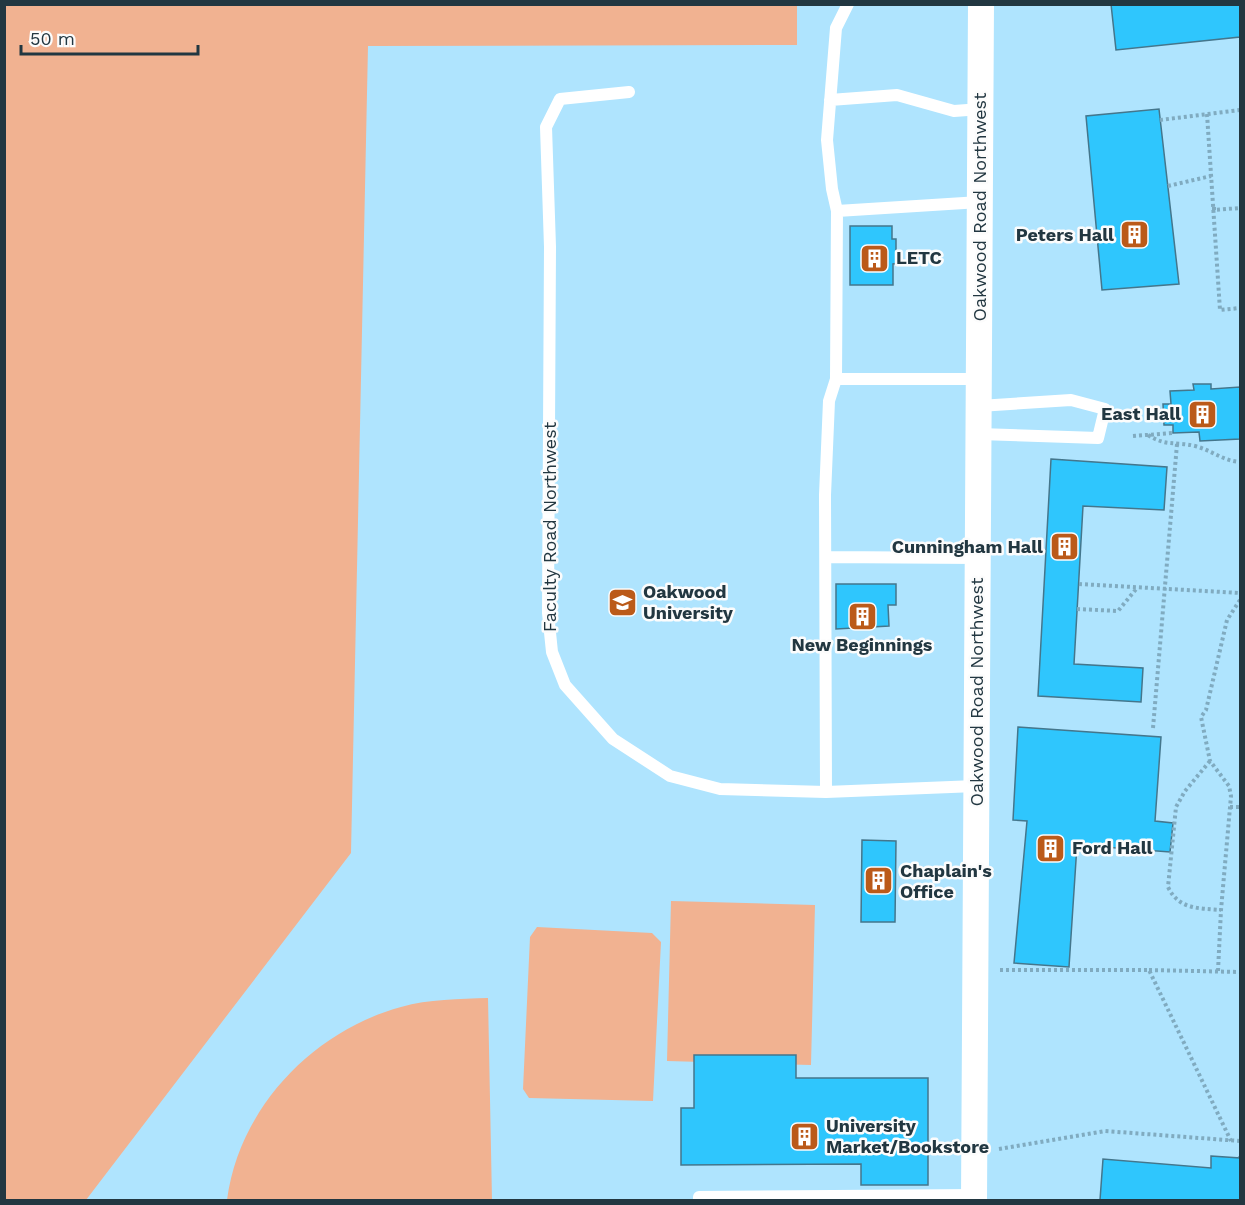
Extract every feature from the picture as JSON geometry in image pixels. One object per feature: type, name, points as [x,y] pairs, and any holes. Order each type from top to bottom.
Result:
[{"type":"street","name":"Oakwood Road Northwest","points":[[974,1198],[981,4]]},
{"type":"lane","points":[[826,792],[825,495],[829,400],[836,379],[837,211],[826,140],[836,28],[848,4]]},
{"type":"lane","name":"Faculty Road Northwest","points":[[629,92],[560,99],[546,127],[550,247],[548,613],[552,652],[565,685],[613,739],[670,776],[720,789],[826,792],[976,786]]},
{"type":"lane","points":[[830,100],[897,95],[954,111],[981,109]]},
{"type":"lane","points":[[837,211],[980,202]]},
{"type":"lane","points":[[836,379],[979,379]]},
{"type":"lane","points":[[979,406],[1071,400],[1105,409],[1098,438],[979,434]]},
{"type":"lane","points":[[826,557],[978,558]]},
{"type":"lane","points":[[699,1200],[699,1197],[974,1198]]},
{"type":"path","points":[[1160,120],[1240,110]]},
{"type":"path","points":[[1207,114],[1220,310],[1240,308]]},
{"type":"path","points":[[1168,186],[1211,175]]},
{"type":"path","points":[[1214,210],[1240,208]]},
{"type":"path","points":[[1133,436],[1173,433]]},
{"type":"path","points":[[1148,435],[1160,442],[1196,446],[1229,461],[1240,462]]},
{"type":"path","points":[[1152,728],[1177,444]]},
{"type":"path","points":[[1079,584],[1240,593]]},
{"type":"path","points":[[1077,609],[1118,611],[1138,587]]},
{"type":"path","points":[[1218,971],[1230,807],[1229,786],[1210,761],[1201,717],[1206,710],[1227,620],[1240,600]]},
{"type":"path","points":[[1210,761],[1185,791],[1176,807],[1168,888],[1173,898],[1186,906],[1221,910]]},
{"type":"path","points":[[1230,807],[1240,807]]},
{"type":"path","points":[[975,983],[1002,969],[1240,972]]},
{"type":"path","points":[[1149,970],[1231,1141]]},
{"type":"path","points":[[974,1162],[994,1150],[1105,1131],[1240,1141]]},
{"type":"shaded area","points":[[5,4],[797,5],[797,45],[368,46],[351,853],[86,1200],[5,1200]]},
{"type":"shaded area","points":[[671,901],[815,905],[811,1065],[667,1061]]},
{"type":"shaded area","points":[[537,927],[652,933],[661,942],[653,1101],[529,1098],[523,1089],[530,937]]},
{"type":"shaded area","points":[[488,998],[492,1200],[227,1200],[234,1166],[247,1134],[264,1105],[310,1054],[338,1034],[369,1018],[401,1007],[433,1001]]},
{"type":"building","points":[[1111,4],[1240,4],[1240,37],[1116,50]]},
{"type":"building","name":"Peters Hall","points":[[1159,109],[1179,284],[1102,290],[1086,116]]},
{"type":"building","name":"LETC","points":[[850,226],[892,226],[892,239],[896,239],[896,254],[899,254],[899,263],[893,264],[893,285],[850,285]]},
{"type":"building","name":"East Hall","points":[[1193,384],[1211,384],[1211,389],[1240,387],[1240,439],[1200,441],[1199,432],[1173,433],[1173,425],[1164,425],[1163,404],[1171,404],[1170,391],[1194,390]]},
{"type":"building","name":"Cunningham Hall","points":[[1051,459],[1167,467],[1164,510],[1083,506],[1074,664],[1143,668],[1141,702],[1038,696]]},
{"type":"building","name":"New Beginnings","points":[[836,584],[896,584],[896,605],[888,605],[889,626],[836,629]]},
{"type":"building","name":"Ford Hall","points":[[1018,727],[1161,737],[1155,821],[1173,823],[1170,852],[1077,845],[1069,967],[1014,963],[1027,821],[1013,820]]},
{"type":"building","name":"Chaplain's Office","points":[[862,840],[896,841],[895,922],[861,922]]},
{"type":"building","name":"University Market/Bookstore","points":[[694,1055],[796,1055],[796,1078],[928,1078],[928,1185],[861,1185],[861,1164],[681,1165],[681,1108],[694,1108]]},
{"type":"building","points":[[1211,1156],[1240,1158],[1240,1200],[1100,1200],[1103,1159],[1211,1168]]},
{"type":"place","name":"Peters Hall","points":[[1135,235]]},
{"type":"place","name":"LETC","points":[[875,258]]},
{"type":"place","name":"East Hall","points":[[1202,414]]},
{"type":"place","name":"Cunningham Hall","points":[[1064,547]]},
{"type":"place","name":"Oakwood University","points":[[622,602]]},
{"type":"place","name":"New Beginnings","points":[[862,616]]},
{"type":"place","name":"Ford Hall","points":[[1051,848]]},
{"type":"place","name":"Chaplain's Office","points":[[879,881]]},
{"type":"place","name":"University Market/Bookstore","points":[[805,1136]]}]
